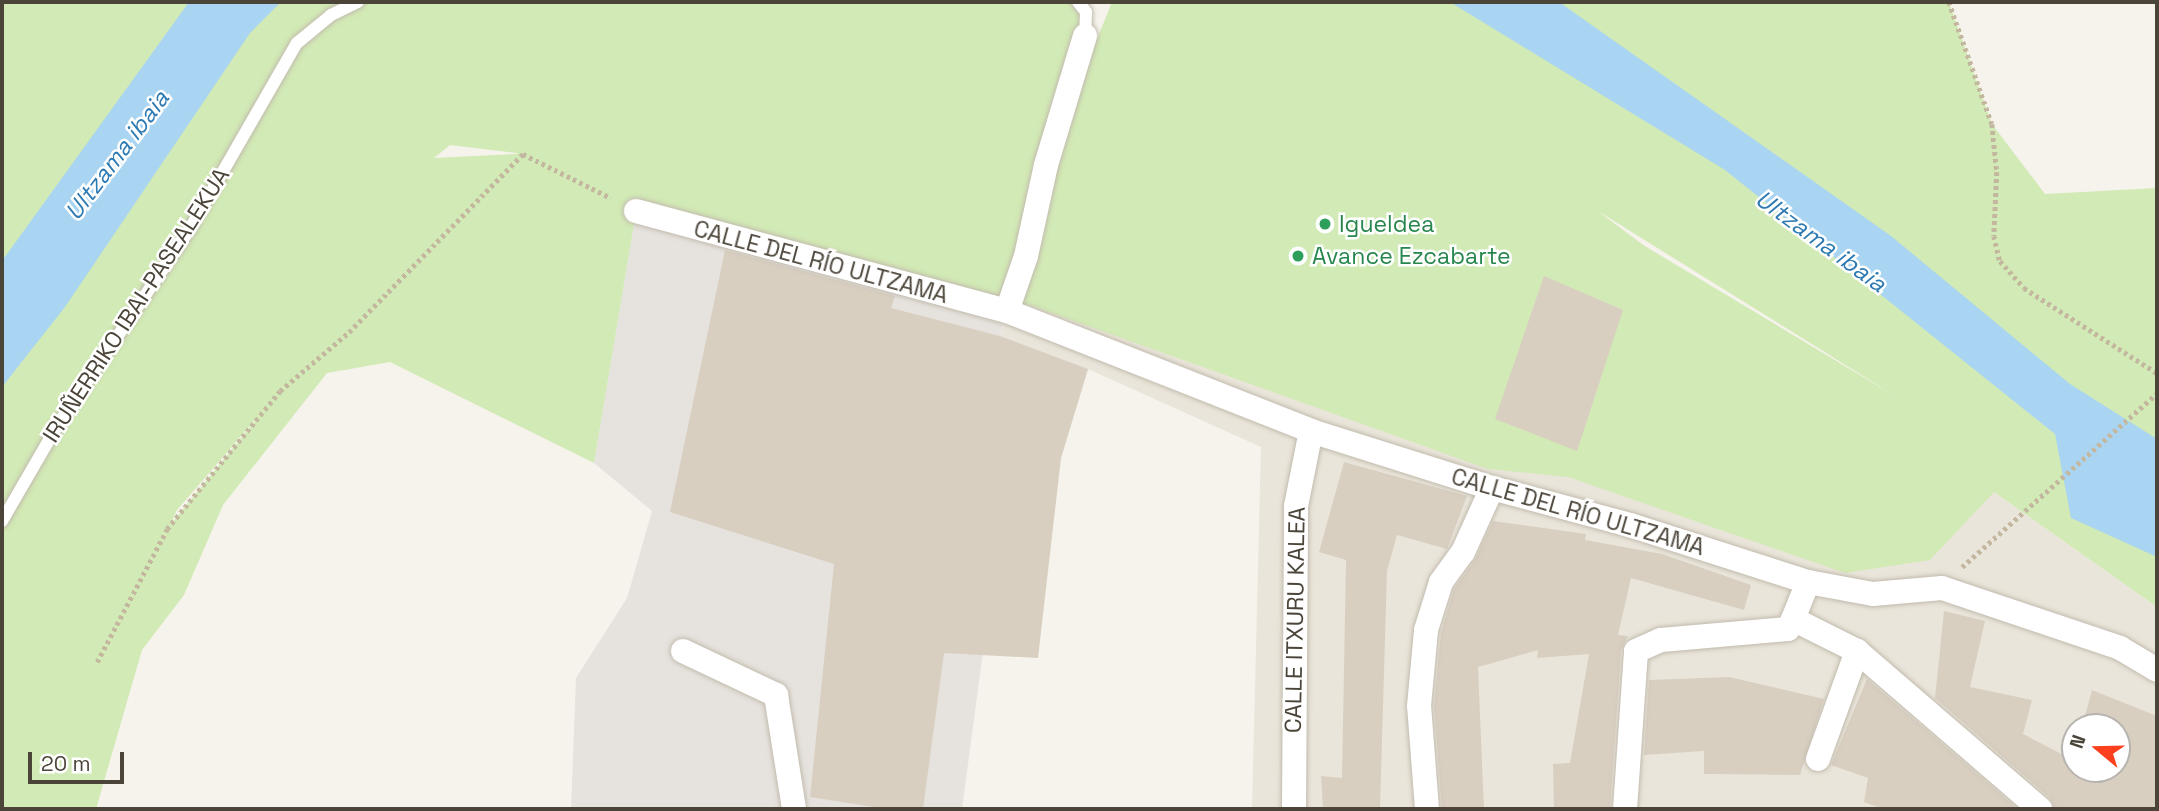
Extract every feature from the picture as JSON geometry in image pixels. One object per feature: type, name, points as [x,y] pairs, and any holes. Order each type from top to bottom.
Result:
[{"type":"street","points":[[1007,311],[1026,256],[1046,165],[1085,36]]},
{"type":"street","name":"CALLE DEL RÍO ULTZAMA","points":[[636,211],[1007,311],[1311,431],[1492,488],[1630,525],[1808,582],[1873,594],[1942,588],[2120,648],[2157,670]]},
{"type":"street","name":"CALLE ITXURU KALEA","points":[[1294,809],[1296,506],[1311,431]]},
{"type":"street","points":[[1427,809],[1419,706],[1426,630],[1441,582],[1463,552],[1492,488]]},
{"type":"street","points":[[1625,809],[1636,651],[1661,640],[1788,629],[1808,582]]},
{"type":"street","points":[[1793,619],[1857,651],[2040,809]]},
{"type":"street","points":[[683,651],[776,695],[794,809]]},
{"type":"street","points":[[1818,759],[1857,651]]},
{"type":"lane","name":"IRUÑERRIKO IBAI-PASEALEKUA","points":[[2,522],[57,426],[191,227],[297,43],[331,15],[358,2]]},
{"type":"lane","points":[[1078,2],[1086,12],[1085,36]]},
{"type":"path","points":[[1949,2],[1992,124],[1997,172],[1994,236],[2000,261],[2024,288],[2157,373]]},
{"type":"path","points":[[97,663],[167,529],[280,391],[349,332],[523,154],[636,211]]},
{"type":"path","points":[[1942,588],[2157,393]]},
{"type":"shaded area","points":[[1112,2],[1584,203],[2157,607],[2157,809],[1252,809],[1261,447],[1088,369],[1000,336]]},
{"type":"shaded area","points":[[636,211],[1011,298],[1000,336],[1088,369],[1061,458],[983,652],[962,809],[571,809],[576,678],[627,598],[652,511],[594,463]]},
{"type":"green space","points":[[2,2],[1074,2],[1097,39],[1112,2],[1949,2],[1992,124],[2045,194],[2157,188],[2157,607],[1994,492],[1930,560],[1845,573],[1568,477],[1488,469],[1029,305],[1007,311],[636,212],[594,463],[390,362],[327,373],[223,505],[184,595],[142,650],[96,809],[2,809]],"holes":[[[450,145],[517,153],[517,154],[434,158]],[[1598,211],[1895,396],[1643,245]],[[255,420],[170,525],[177,510]]]},
{"type":"water","name":"Ultzama ibaia","points":[[189,2],[281,2],[250,33],[65,307],[2,387],[2,261]]},
{"type":"water","name":"Ultzama ibaia","points":[[1450,2],[1559,2],[1891,236],[2070,384],[2157,439],[2157,557],[2071,518],[2055,434],[1725,170]]},
{"type":"building","points":[[725,250],[895,296],[891,308],[1000,336],[1088,369],[1061,458],[1038,658],[944,653],[923,809],[886,809],[810,797],[834,564],[670,512]]},
{"type":"building","points":[[1544,276],[1623,310],[1577,451],[1495,419]]},
{"type":"building","points":[[1344,462],[1467,496],[1447,549],[1397,535],[1387,571],[1380,809],[1323,809],[1321,776],[1342,778],[1346,560],[1319,552]]},
{"type":"building","points":[[1493,521],[1586,534],[1585,540],[1662,554],[1751,585],[1744,610],[1631,578],[1618,635],[1628,636],[1621,650],[1610,809],[1554,809],[1553,764],[1570,763],[1589,654],[1537,658],[1538,650],[1478,667],[1484,809],[1442,809],[1434,706],[1441,633],[1454,589],[1476,558]]},
{"type":"building","points":[[1944,611],[1985,621],[1970,687],[2032,700],[2023,734],[2061,754],[2061,783],[2131,783],[2131,713],[2086,713],[2092,690],[2157,716],[2157,809],[2055,809],[2050,798],[1935,698]]},
{"type":"building","points":[[1729,677],[1824,699],[1800,775],[1704,774],[1704,751],[1644,755],[1649,680]]},
{"type":"building","points":[[1867,679],[2018,809],[1883,809],[1864,802],[1868,778],[1831,765]]},
{"type":"place","name":"Igueldea","points":[[1325,224]]},
{"type":"place","name":"Avance Ezcabarte","points":[[1298,256]]}]
